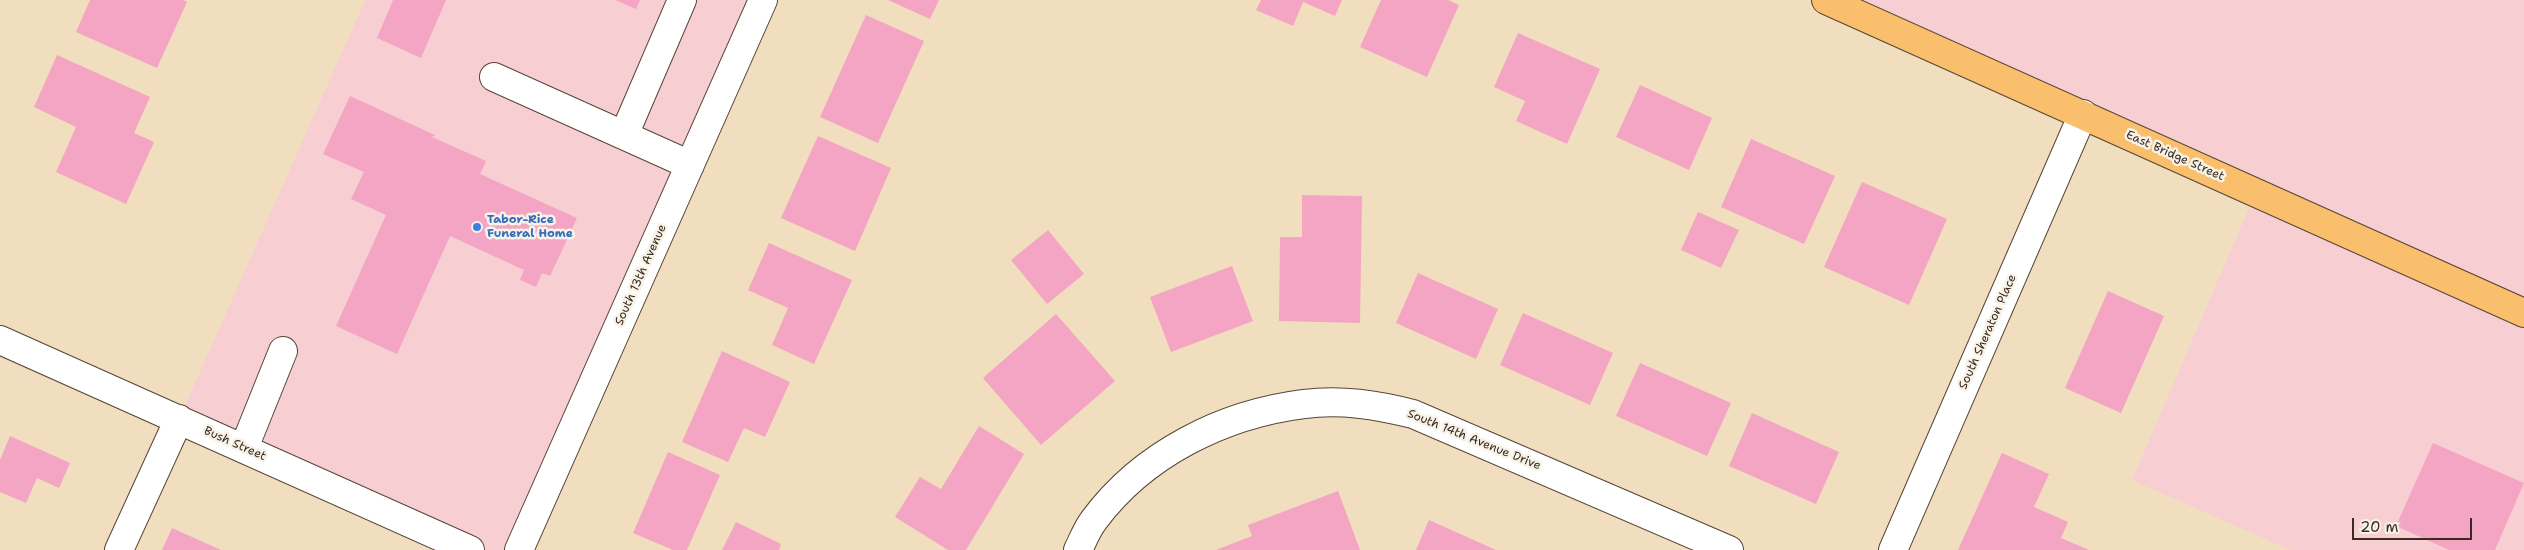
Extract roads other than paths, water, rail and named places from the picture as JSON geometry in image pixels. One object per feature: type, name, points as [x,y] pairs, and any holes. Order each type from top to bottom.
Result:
[{"type":"main road","name":"East Bridge Street","points":[[1826,0],[2524,313]]},
{"type":"street","points":[[624,135],[682,0]]},
{"type":"street","name":"South 13th Avenue","points":[[519,550],[763,0]]},
{"type":"street","points":[[494,77],[690,165]]},
{"type":"street","name":"South Sheraton Place","points":[[1893,550],[2083,114]]},
{"type":"street","name":"Bush Street","points":[[0,340],[470,550]]},
{"type":"street","points":[[244,448],[284,351]]},
{"type":"street","name":"South 14th Avenue Drive","points":[[1078,550],[1093,522],[1117,492],[1158,459],[1185,441],[1218,426],[1262,412],[1305,404],[1338,402],[1377,405],[1413,414],[1729,550]]},
{"type":"street","points":[[120,550],[179,419]]},
{"type":"place","name":"Tabor-Rice Funeral Home","points":[[477,227]]}]
